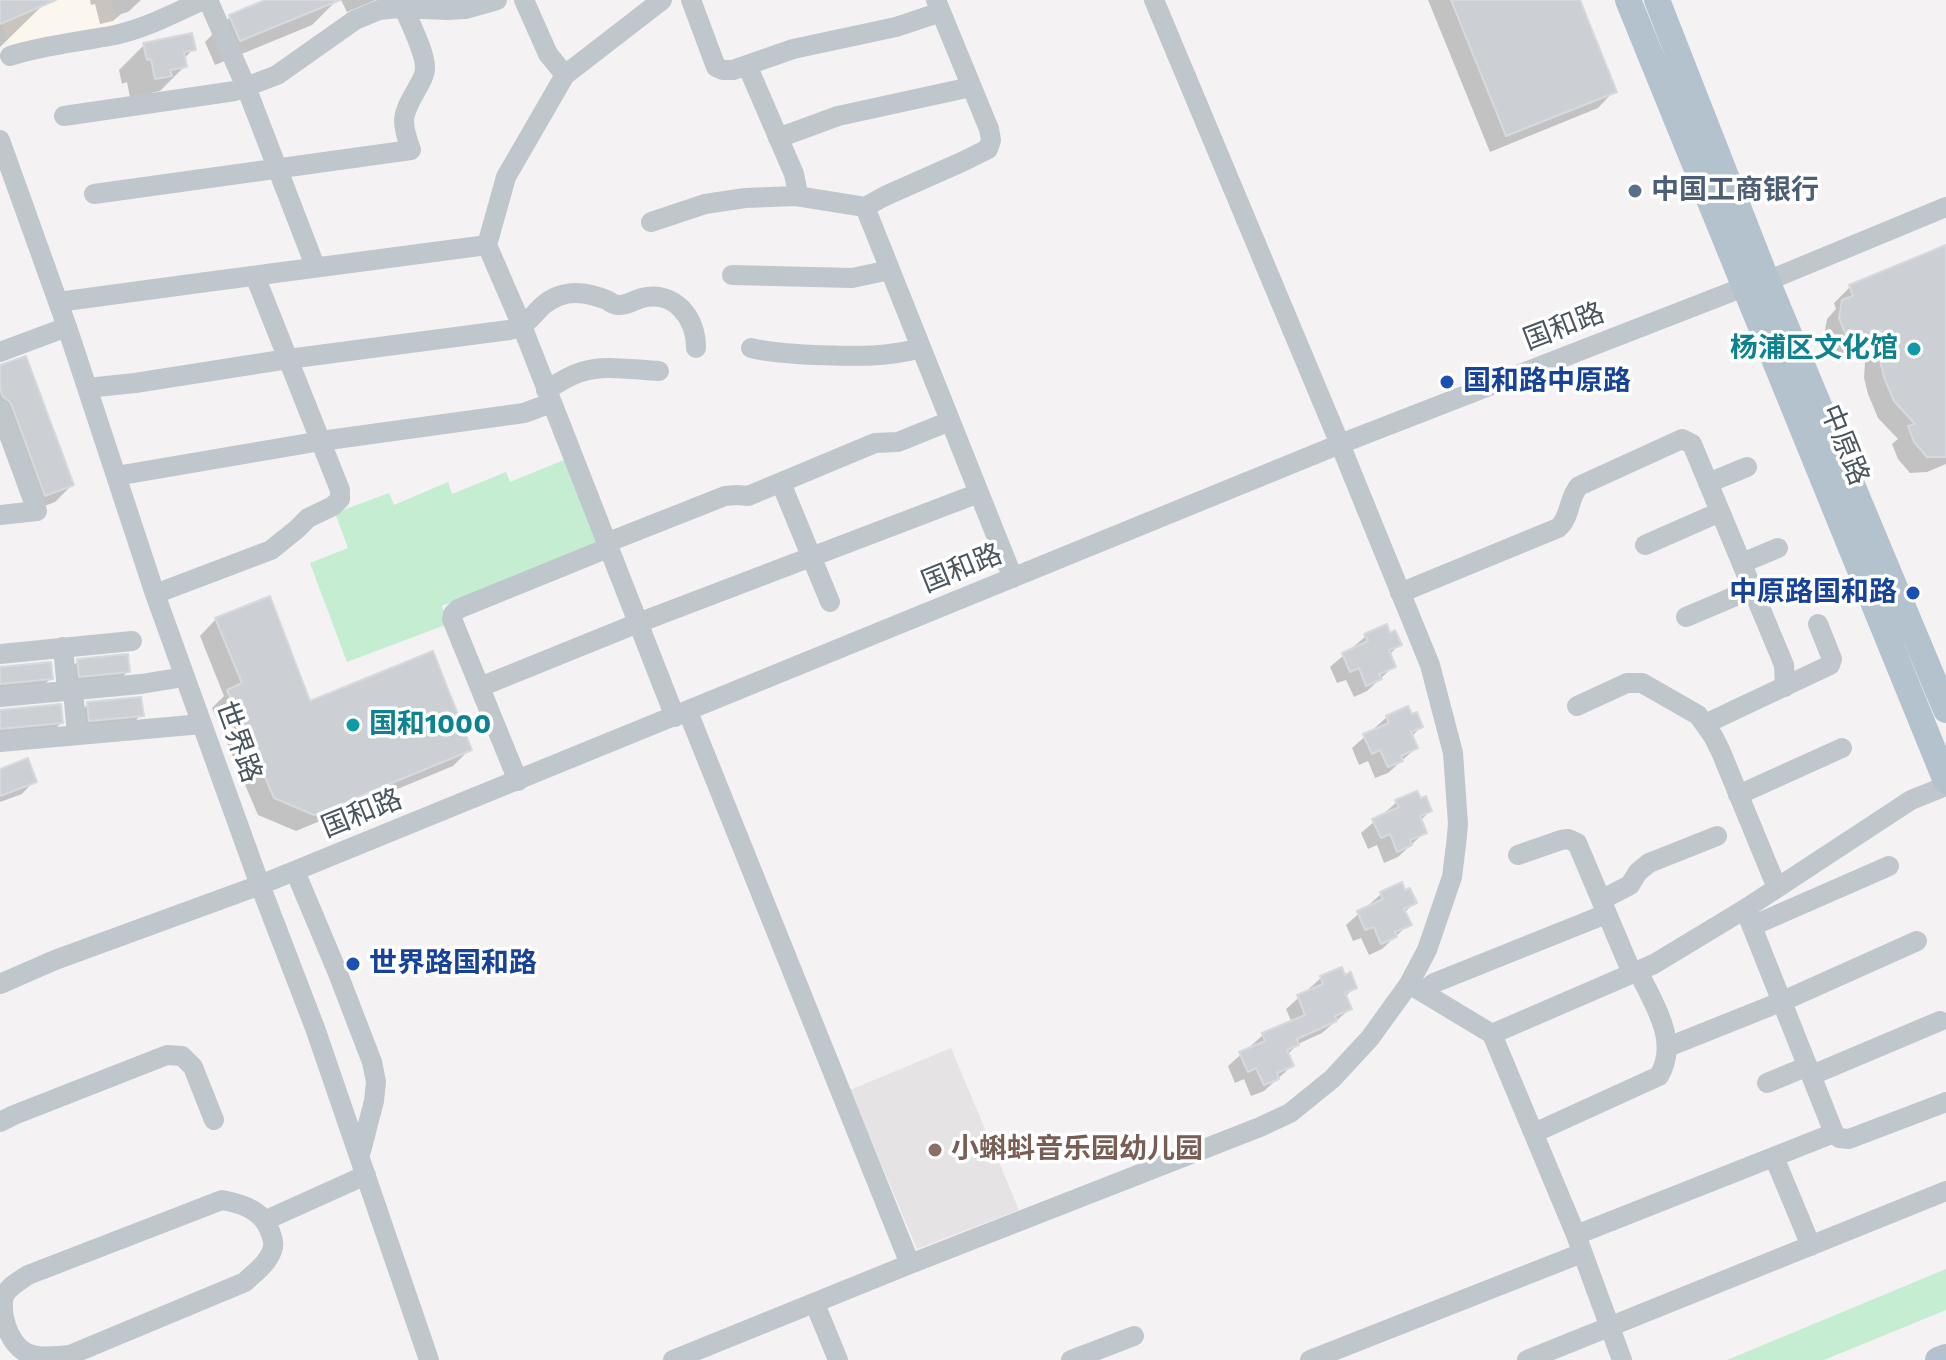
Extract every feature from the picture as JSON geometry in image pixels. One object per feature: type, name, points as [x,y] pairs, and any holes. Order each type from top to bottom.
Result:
[{"type":"main road","name":"中原路","points":[[1628,0],[1946,710]]},
{"type":"main road","name":"中原路","points":[[1657,0],[1756,284],[1946,783]]},
{"type":"main road","points":[[1938,1360],[1946,1357]]},
{"type":"street","points":[[10,56],[131,30],[206,0],[246,87],[315,266]]},
{"type":"street","points":[[64,116],[235,91],[277,75],[355,20],[379,10],[465,9],[497,0]]},
{"type":"street","points":[[524,0],[548,54],[565,75]]},
{"type":"street","points":[[662,0],[565,75],[506,177],[487,245],[522,326],[638,623],[682,714],[910,1264]]},
{"type":"street","points":[[651,222],[705,204],[745,198],[796,196],[865,207],[988,149],[991,140],[938,6],[896,27],[793,49],[733,70],[723,70],[716,67],[691,0]]},
{"type":"street","points":[[673,1360],[1290,1113],[1332,1079],[1416,988],[1452,877],[1458,824],[1453,753],[1430,665],[1154,0]]},
{"type":"street","points":[[94,194],[411,150],[405,134],[405,109],[426,71],[404,8]]},
{"type":"street","points":[[747,65],[794,174],[796,196]]},
{"type":"street","points":[[778,138],[838,116],[971,87]]},
{"type":"street","name":"世界路","points":[[0,140],[67,327],[184,677],[315,1028],[429,1360]]},
{"type":"street","points":[[865,207],[1013,578]]},
{"type":"street","name":"国和路","points":[[0,984],[55,960],[295,871],[1340,444],[1756,284],[1946,207]]},
{"type":"street","points":[[58,302],[487,245]]},
{"type":"street","points":[[732,275],[852,278],[890,270]]},
{"type":"street","points":[[155,594],[271,550],[308,518],[333,506],[340,499],[340,490],[255,276]]},
{"type":"street","points":[[87,388],[509,330],[522,326],[545,303],[578,292],[617,305],[644,297],[667,300],[690,318],[696,348]]},
{"type":"street","points":[[0,352],[67,327]]},
{"type":"street","points":[[751,348],[770,352],[865,357],[921,348]]},
{"type":"street","points":[[116,476],[321,441],[524,413],[569,377],[584,371],[659,371]]},
{"type":"street","points":[[0,410],[5,439],[37,511],[0,515]]},
{"type":"street","points":[[518,781],[452,619],[458,609],[725,496],[748,496],[875,443],[898,442],[950,421]]},
{"type":"street","points":[[1400,593],[1558,528],[1566,518],[1574,491],[1579,486],[1682,439],[1692,444],[1742,563],[1784,665],[1785,687]]},
{"type":"street","points":[[1708,483],[1747,467]]},
{"type":"street","points":[[781,483],[830,602]]},
{"type":"street","points":[[480,687],[979,493]]},
{"type":"street","points":[[1645,545],[1720,512]]},
{"type":"street","points":[[1742,563],[1778,548]]},
{"type":"street","points":[[1686,617],[1752,589]]},
{"type":"street","points":[[1705,724],[1830,665],[1832,659],[1818,624]]},
{"type":"street","points":[[0,654],[132,641]]},
{"type":"street","points":[[63,647],[77,735]]},
{"type":"street","points":[[0,697],[184,677]]},
{"type":"street","points":[[1577,706],[1634,682],[1642,683],[1690,709],[1705,724],[1721,752],[1777,888]]},
{"type":"street","points":[[0,742],[202,724]]},
{"type":"street","points":[[1738,795],[1842,748]]},
{"type":"street","points":[[1749,917],[1777,888],[1911,800],[1946,783]]},
{"type":"street","points":[[1416,988],[1434,983],[1604,907],[1630,885],[1638,872],[1649,863],[1717,836]]},
{"type":"street","points":[[1518,855],[1561,840],[1573,840],[1579,846],[1604,907],[1660,1019],[1668,1047],[1663,1069],[1656,1079],[1534,1133]]},
{"type":"street","points":[[1492,1034],[1654,964],[1749,917],[1889,866]]},
{"type":"street","points":[[295,871],[372,1062],[376,1082],[374,1101],[360,1155]]},
{"type":"street","points":[[1749,917],[1834,1133],[1839,1138],[1849,1139],[1946,1102]]},
{"type":"street","points":[[1668,1047],[1783,1001],[1917,941]]},
{"type":"street","points":[[1416,988],[1492,1034],[1579,1244],[1622,1360]]},
{"type":"street","points":[[1767,1083],[1940,1021]]},
{"type":"street","points":[[0,1122],[167,1055],[182,1056],[193,1067],[214,1120]]},
{"type":"street","points":[[1310,1360],[1834,1133]]},
{"type":"street","points":[[1774,1157],[1811,1246]]},
{"type":"street","points":[[266,1220],[366,1175]]},
{"type":"street","points":[[1527,1360],[1946,1191]]},
{"type":"street","points":[[222,1200],[252,1209],[266,1220],[274,1246],[266,1262],[245,1282],[70,1355],[43,1356],[25,1352],[8,1336],[2,1324],[2,1298],[14,1284],[28,1275],[222,1200]]},
{"type":"street","points":[[815,1304],[838,1360]]},
{"type":"street","points":[[1071,1360],[1134,1336]]},
{"type":"shaded area","points":[[0,0],[110,0],[121,27],[10,45],[0,21]]},
{"type":"shaded area","name":"小蝌蚪音乐园幼儿园","points":[[951,1048],[1019,1210],[917,1249],[850,1090]]},
{"type":"green space","points":[[564,460],[597,542],[442,606],[448,624],[347,662],[310,563],[348,548],[335,513],[389,493],[394,505],[448,482],[452,494],[506,472],[510,482]]},
{"type":"green space","points":[[1946,1269],[1946,1310],[1824,1360],[1727,1360]]},
{"type":"building","points":[[0,0],[56,0],[0,24]]},
{"type":"building","points":[[265,0],[340,0],[240,41],[229,15]]},
{"type":"building","points":[[1451,0],[1580,0],[1617,92],[1506,136]]},
{"type":"building","points":[[192,33],[196,50],[184,52],[187,67],[170,70],[172,76],[155,79],[151,59],[147,60],[143,43]]},
{"type":"building","name":"杨浦区文化馆","points":[[1946,245],[1946,457],[1927,457],[1914,442],[1908,426],[1915,424],[1894,401],[1884,377],[1880,360],[1881,330],[1849,343],[1839,318],[1842,300],[1853,296],[1849,285]]},
{"type":"building","points":[[26,356],[74,485],[45,496],[12,406],[0,389],[0,365]]},
{"type":"building","name":"国和1000","points":[[270,596],[310,701],[433,651],[472,750],[314,815],[274,798],[227,690],[242,683],[215,618]]},
{"type":"building","points":[[1387,624],[1390,633],[1395,630],[1402,645],[1389,650],[1396,667],[1379,674],[1382,679],[1366,686],[1359,668],[1350,672],[1342,653],[1368,641],[1364,634]]},
{"type":"building","points":[[128,654],[130,672],[79,677],[77,659]]},
{"type":"building","points":[[51,662],[53,679],[0,684],[0,667]]},
{"type":"building","points":[[141,697],[144,716],[89,721],[87,702]]},
{"type":"building","points":[[61,704],[63,723],[0,729],[0,710]]},
{"type":"building","points":[[1408,706],[1412,714],[1417,712],[1423,727],[1411,732],[1418,748],[1401,756],[1403,761],[1388,767],[1380,750],[1372,754],[1363,734],[1389,723],[1386,716]]},
{"type":"building","points":[[28,758],[37,782],[0,796],[0,769]]},
{"type":"building","points":[[1417,791],[1421,798],[1426,796],[1432,811],[1420,816],[1427,833],[1410,840],[1412,845],[1397,852],[1390,834],[1381,838],[1372,819],[1399,807],[1395,800]]},
{"type":"building","points":[[1402,882],[1405,890],[1410,888],[1417,903],[1404,909],[1412,925],[1395,932],[1397,937],[1381,944],[1374,927],[1365,930],[1357,911],[1383,899],[1380,892]]},
{"type":"building","points":[[1342,967],[1345,975],[1351,972],[1357,988],[1345,993],[1352,1009],[1335,1016],[1337,1021],[1297,1039],[1299,1045],[1287,1050],[1294,1066],[1277,1073],[1279,1079],[1264,1085],[1256,1068],[1248,1072],[1239,1052],[1265,1041],[1262,1033],[1305,1015],[1297,995],[1323,984],[1320,976]]},
{"type":"place","name":"中国工商银行","points":[[1635,191]]},
{"type":"place","name":"杨浦区文化馆","points":[[1914,349]]},
{"type":"place","name":"国和路中原路","points":[[1447,382]]},
{"type":"place","name":"中原路国和路","points":[[1913,593]]},
{"type":"place","name":"国和1000","points":[[353,725]]},
{"type":"place","name":"世界路国和路","points":[[353,964]]},
{"type":"place","name":"小蝌蚪音乐园幼儿园","points":[[935,1150]]}]
